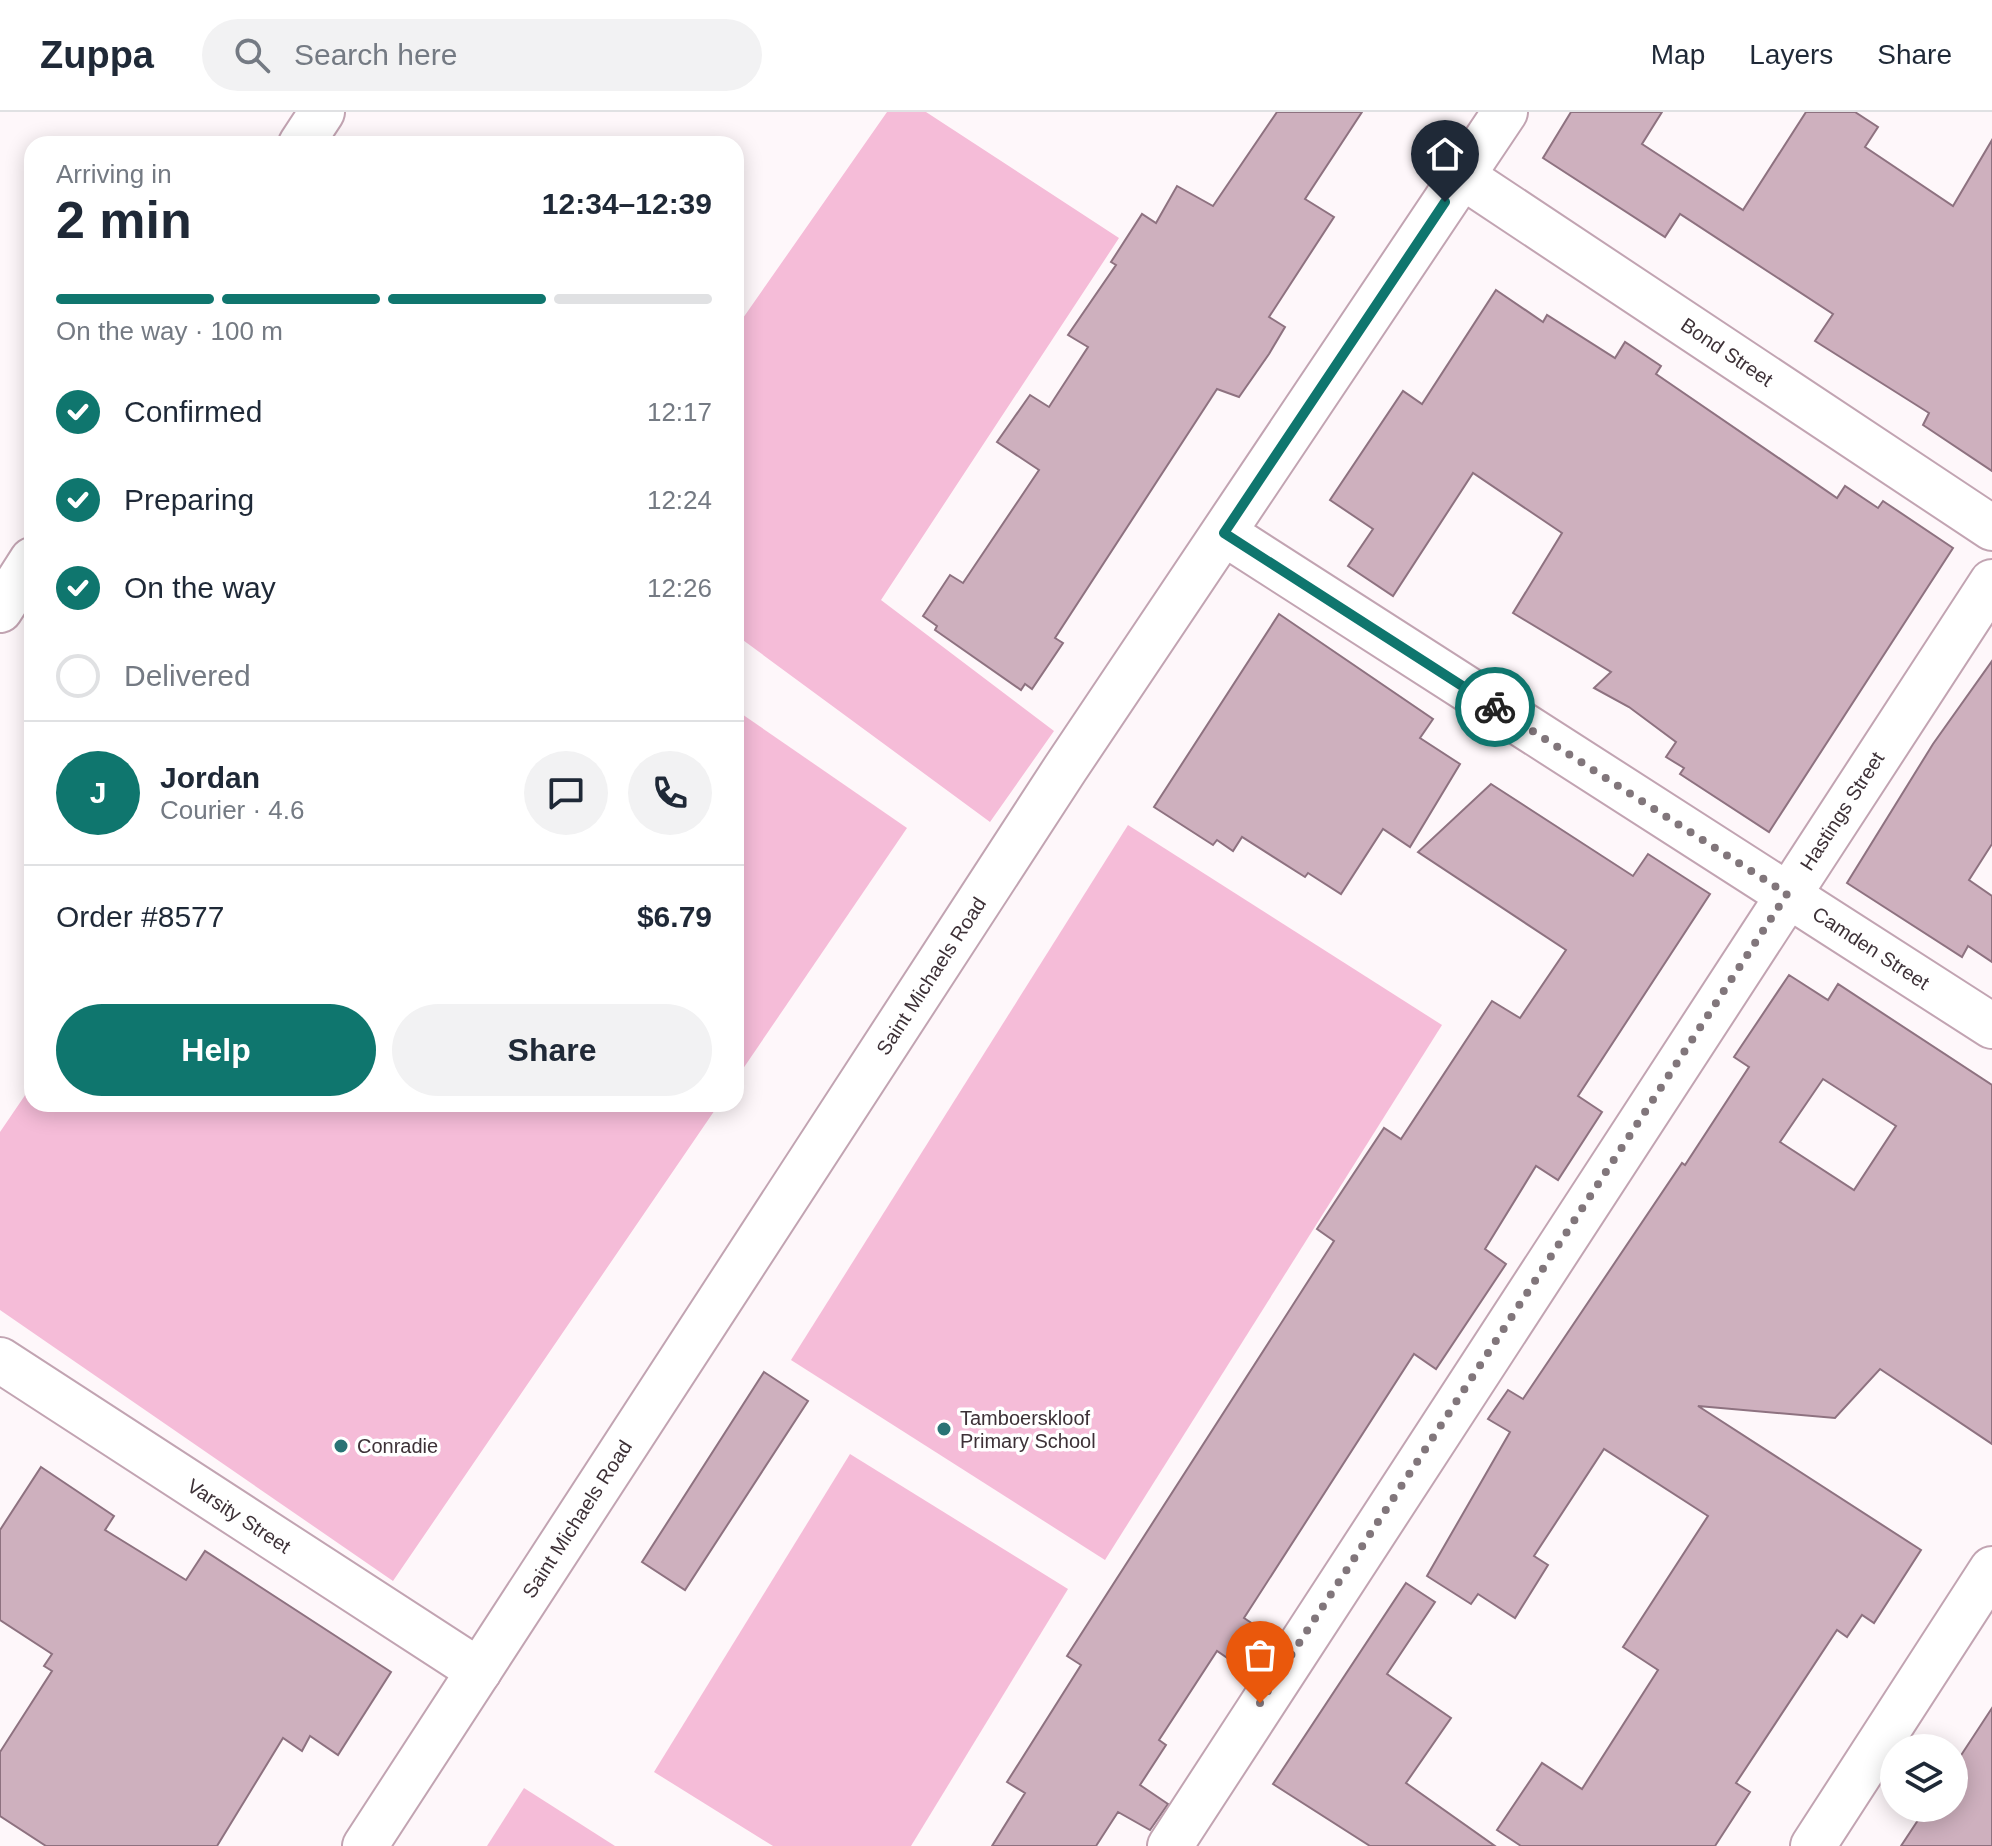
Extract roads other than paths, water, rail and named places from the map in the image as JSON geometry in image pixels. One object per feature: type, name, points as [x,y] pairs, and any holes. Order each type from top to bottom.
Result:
[{"type":"street","points":[[306,136],[322,112]]},
{"type":"street","name":"Saint Michaels Road","points":[[365,1846],[1065,769],[1505,112]]},
{"type":"street","name":"Bond Street","points":[[1462,176],[1992,528]]},
{"type":"street","name":"Camden Street","points":[[1224,533],[1992,1026]]},
{"type":"street","points":[[0,610],[24,572]]},
{"type":"street","name":"Hastings Street","points":[[1170,1846],[1992,582]]},
{"type":"street","name":"Varsity Street","points":[[0,1360],[479,1671]]},
{"type":"street","points":[[1813,1846],[1992,1569]]},
{"type":"place","name":"Tamboerskloof Primary School","points":[[944,1429]]},
{"type":"place","name":"Conradie","points":[[341,1446]]}]
